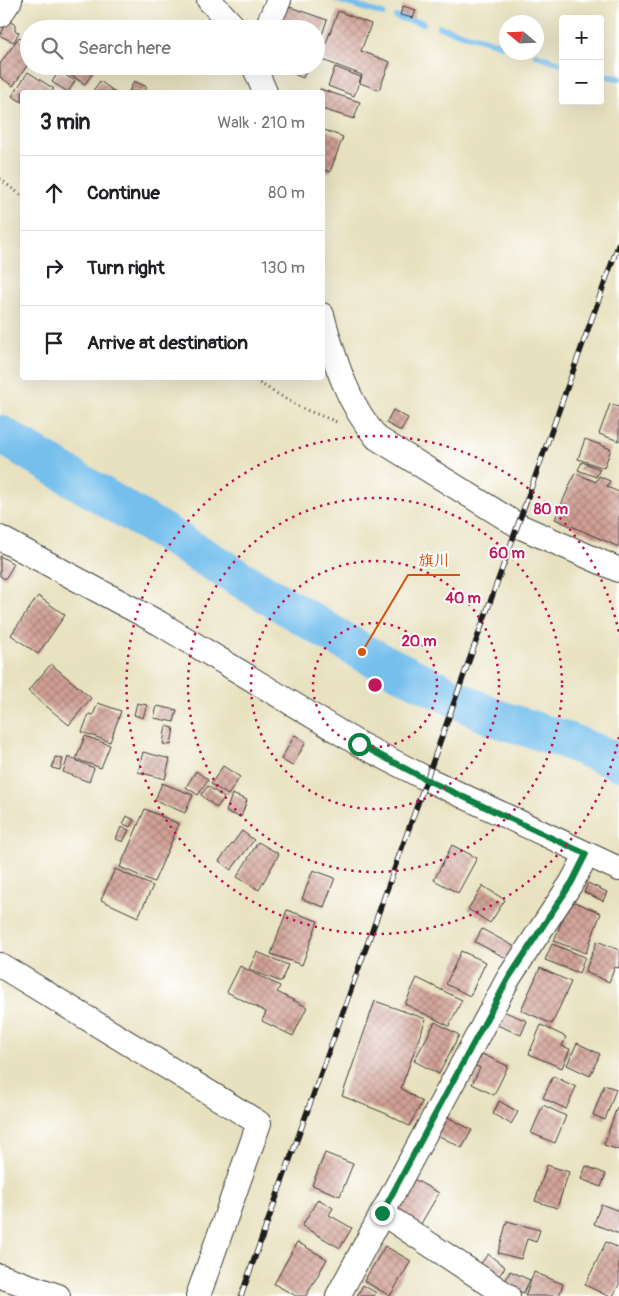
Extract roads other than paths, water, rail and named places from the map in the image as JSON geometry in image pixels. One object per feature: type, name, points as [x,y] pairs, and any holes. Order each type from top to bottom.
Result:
[{"type":"street","points":[[0,16],[10,0]]},
{"type":"street","points":[[209,0],[228,20]]},
{"type":"street","points":[[270,20],[279,0]]},
{"type":"street","points":[[258,75],[264,90]]},
{"type":"street","points":[[325,325],[334,356],[362,420],[378,438],[519,526],[619,570]]},
{"type":"street","points":[[0,538],[160,623],[359,744],[427,780],[619,869]]},
{"type":"street","points":[[338,1296],[508,979],[572,882],[586,854]]},
{"type":"street","points":[[0,964],[259,1123],[198,1296]]},
{"type":"street","points":[[382,1213],[508,1296]]},
{"type":"street","points":[[0,1276],[58,1296]]},
{"type":"waterway","points":[[337,0],[383,14]]},
{"type":"waterway","points":[[396,17],[423,23]]},
{"type":"waterway","points":[[439,27],[499,44]]},
{"type":"waterway","points":[[544,58],[559,63]]},
{"type":"waterway","points":[[604,76],[619,78]]},
{"type":"waterway","points":[[0,434],[362,652],[493,717],[562,739],[619,762]]},
{"type":"railway","points":[[241,1296],[619,243]]},
{"type":"place","name":"旗川","points":[[362,652]]}]
